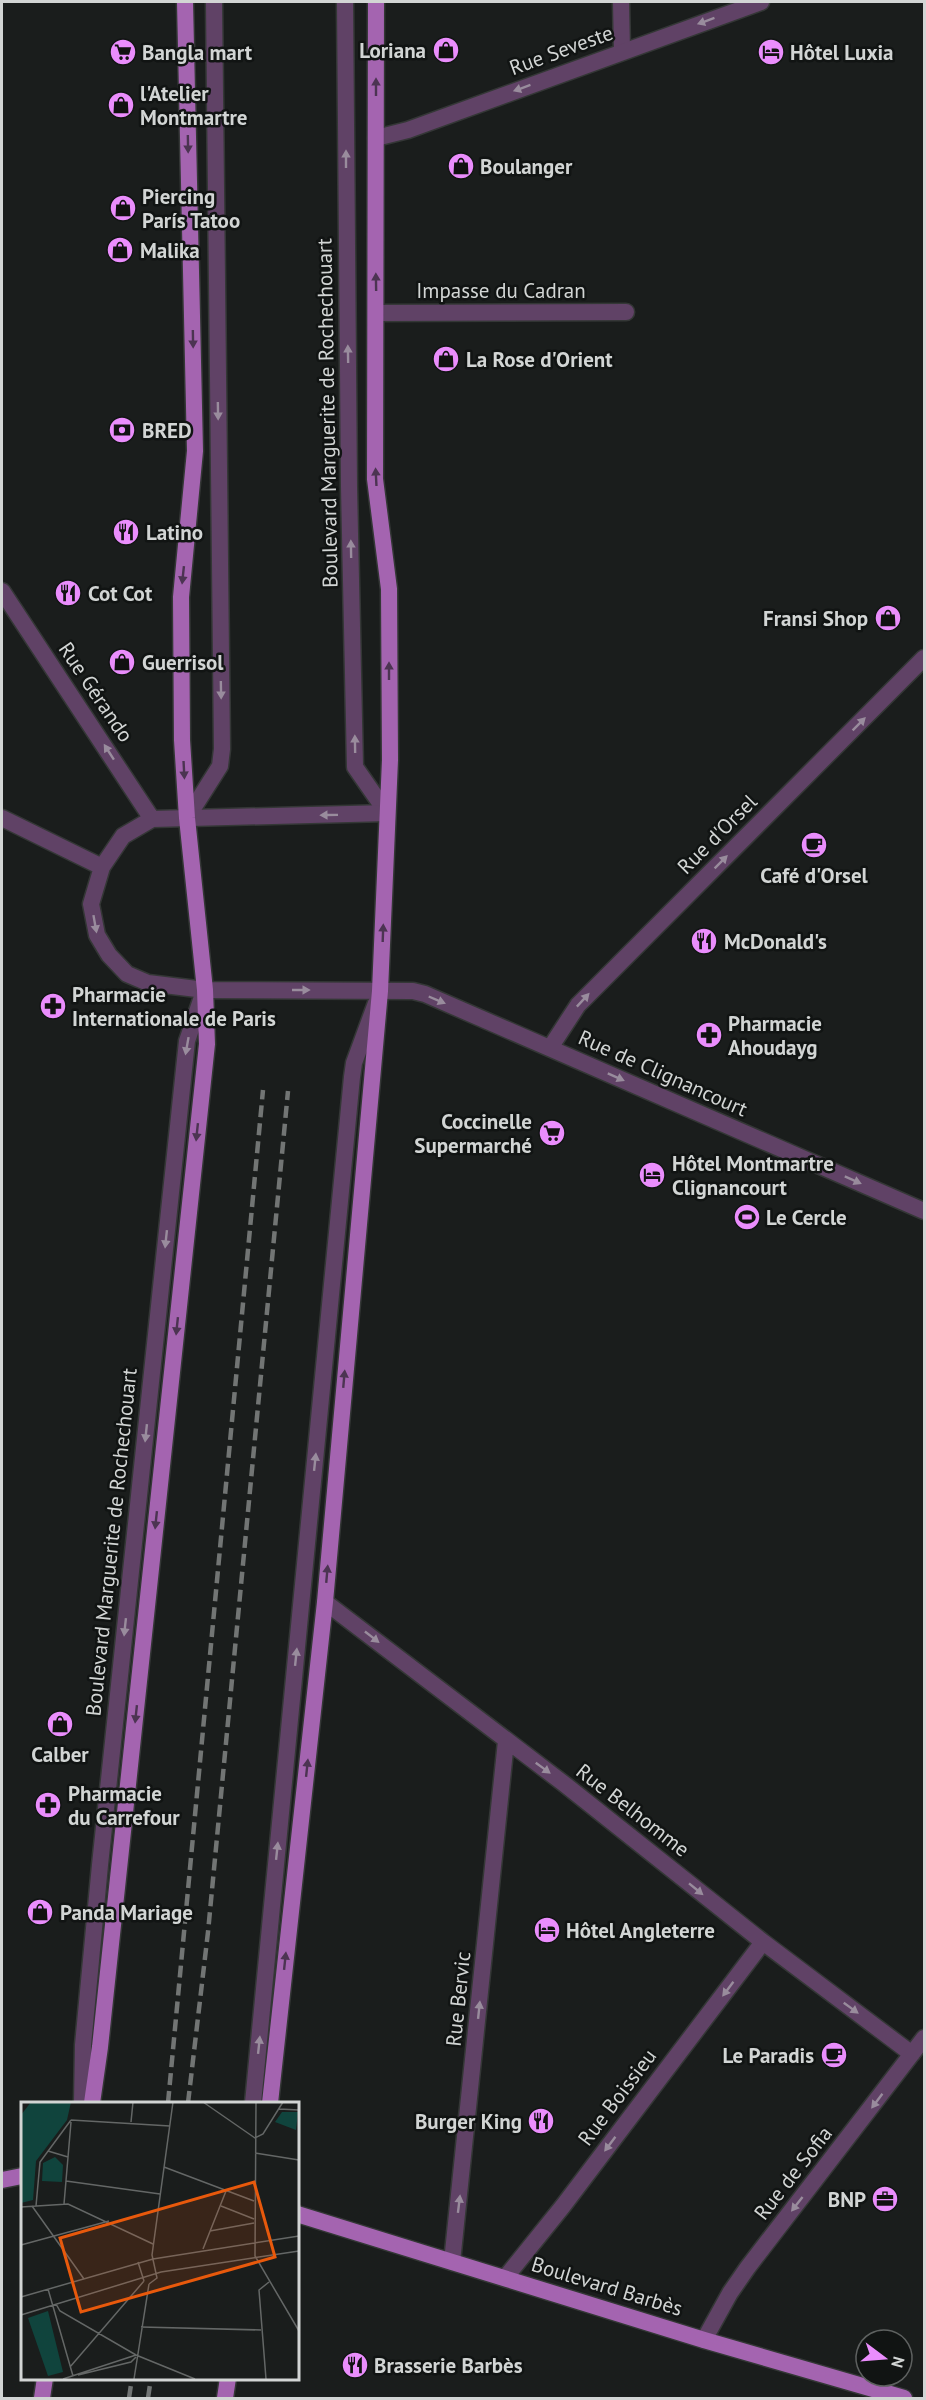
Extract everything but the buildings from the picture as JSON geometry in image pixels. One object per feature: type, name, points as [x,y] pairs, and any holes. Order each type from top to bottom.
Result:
[{"type":"main road","name":"Boulevard Marguerite de Rochechouart","points":[[92,2102],[101,2039],[207,1044],[205,990],[187,818],[182,740],[181,597],[195,451],[185,2]]},
{"type":"main road","points":[[270,2102],[325,1602],[380,992],[390,760],[389,590],[375,479],[376,2]]},
{"type":"main road","points":[[2,2180],[21,2176]]},
{"type":"main road","name":"Boulevard Barbès","points":[[298,2214],[704,2340],[904,2398]]},
{"type":"main road","points":[[42,2398],[45,2379]]},
{"type":"main road","points":[[225,2398],[228,2379]]},
{"type":"street","points":[[187,818],[220,766],[222,749],[214,2]]},
{"type":"street","name":"Boulevard Marguerite de Rochechouart","points":[[345,2],[355,768],[387,813]]},
{"type":"street","points":[[621,2],[622,51]]},
{"type":"street","name":"Rue Seveste","points":[[376,138],[408,130],[761,2]]},
{"type":"street","name":"Impasse du Cadran","points":[[376,313],[626,312]]},
{"type":"street","name":"Rue Gérando","points":[[2,591],[152,819]]},
{"type":"street","name":"Rue d'Orsel","points":[[550,1048],[578,1005],[924,658]]},
{"type":"street","points":[[253,2102],[352,1077],[354,1063],[380,992],[205,990],[148,983],[127,974],[109,955],[97,935],[91,904],[102,867],[123,836],[152,819],[387,813]]},
{"type":"street","points":[[2,818],[102,867]]},
{"type":"street","name":"Boulevard Marguerite de Rochechouart","points":[[82,2102],[84,2036],[100,1865],[187,1041],[205,990]]},
{"type":"street","name":"Rue de Clignancourt","points":[[380,992],[412,991],[424,994],[924,1211]]},
{"type":"street","name":"Rue Belhomme","points":[[325,1602],[563,1783],[763,1942],[912,2054]]},
{"type":"street","name":"Rue Bervic","points":[[452,2262],[506,1741]]},
{"type":"street","name":"Rue Boissieu","points":[[505,2278],[563,2206],[763,1942]]},
{"type":"street","name":"Rue de Sofia","points":[[704,2340],[730,2293],[748,2267],[924,2038]]},
{"type":"railway","points":[[168,2102],[263,1090]]},
{"type":"railway","points":[[188,2102],[208,1932],[288,1091]]},
{"type":"railway","points":[[129,2398],[132,2379]]},
{"type":"railway","points":[[148,2398],[151,2379]]},
{"type":"place","name":"Loriana","points":[[446,50]]},
{"type":"place","name":"Bangla mart","points":[[123,52]]},
{"type":"place","name":"Hôtel Luxia","points":[[771,52]]},
{"type":"place","name":"l'Atelier Montmartre","points":[[121,105]]},
{"type":"place","name":"Boulanger","points":[[461,166]]},
{"type":"place","name":"Piercing París Tatoo","points":[[123,208]]},
{"type":"place","name":"Malika","points":[[120,250]]},
{"type":"place","name":"La Rose d'Orient","points":[[446,359]]},
{"type":"place","name":"BRED","points":[[122,430]]},
{"type":"place","name":"Latino","points":[[126,532]]},
{"type":"place","name":"Cot Cot","points":[[68,593]]},
{"type":"place","name":"Fransi Shop","points":[[888,618]]},
{"type":"place","name":"Guerrisol","points":[[122,662]]},
{"type":"place","name":"Café d'Orsel","points":[[814,845]]},
{"type":"place","name":"McDonald's","points":[[704,941]]},
{"type":"place","name":"Pharmacie Internationale de Paris","points":[[53,1006]]},
{"type":"place","name":"Pharmacie Ahoudayg","points":[[709,1035]]},
{"type":"place","name":"Coccinelle Supermarché","points":[[552,1133]]},
{"type":"place","name":"Hôtel Montmartre Clignancourt","points":[[652,1175]]},
{"type":"place","name":"Le Cercle","points":[[747,1217]]},
{"type":"place","name":"Calber","points":[[60,1724]]},
{"type":"place","name":"Pharmacie du Carrefour","points":[[48,1805]]},
{"type":"place","name":"Panda Mariage","points":[[40,1912]]},
{"type":"place","name":"Hôtel Angleterre","points":[[547,1930]]},
{"type":"place","name":"Le Paradis","points":[[834,2055]]},
{"type":"place","name":"Burger King","points":[[541,2121]]},
{"type":"place","name":"BNP","points":[[885,2199]]},
{"type":"place","name":"Brasserie Barbès","points":[[355,2365]]}]
